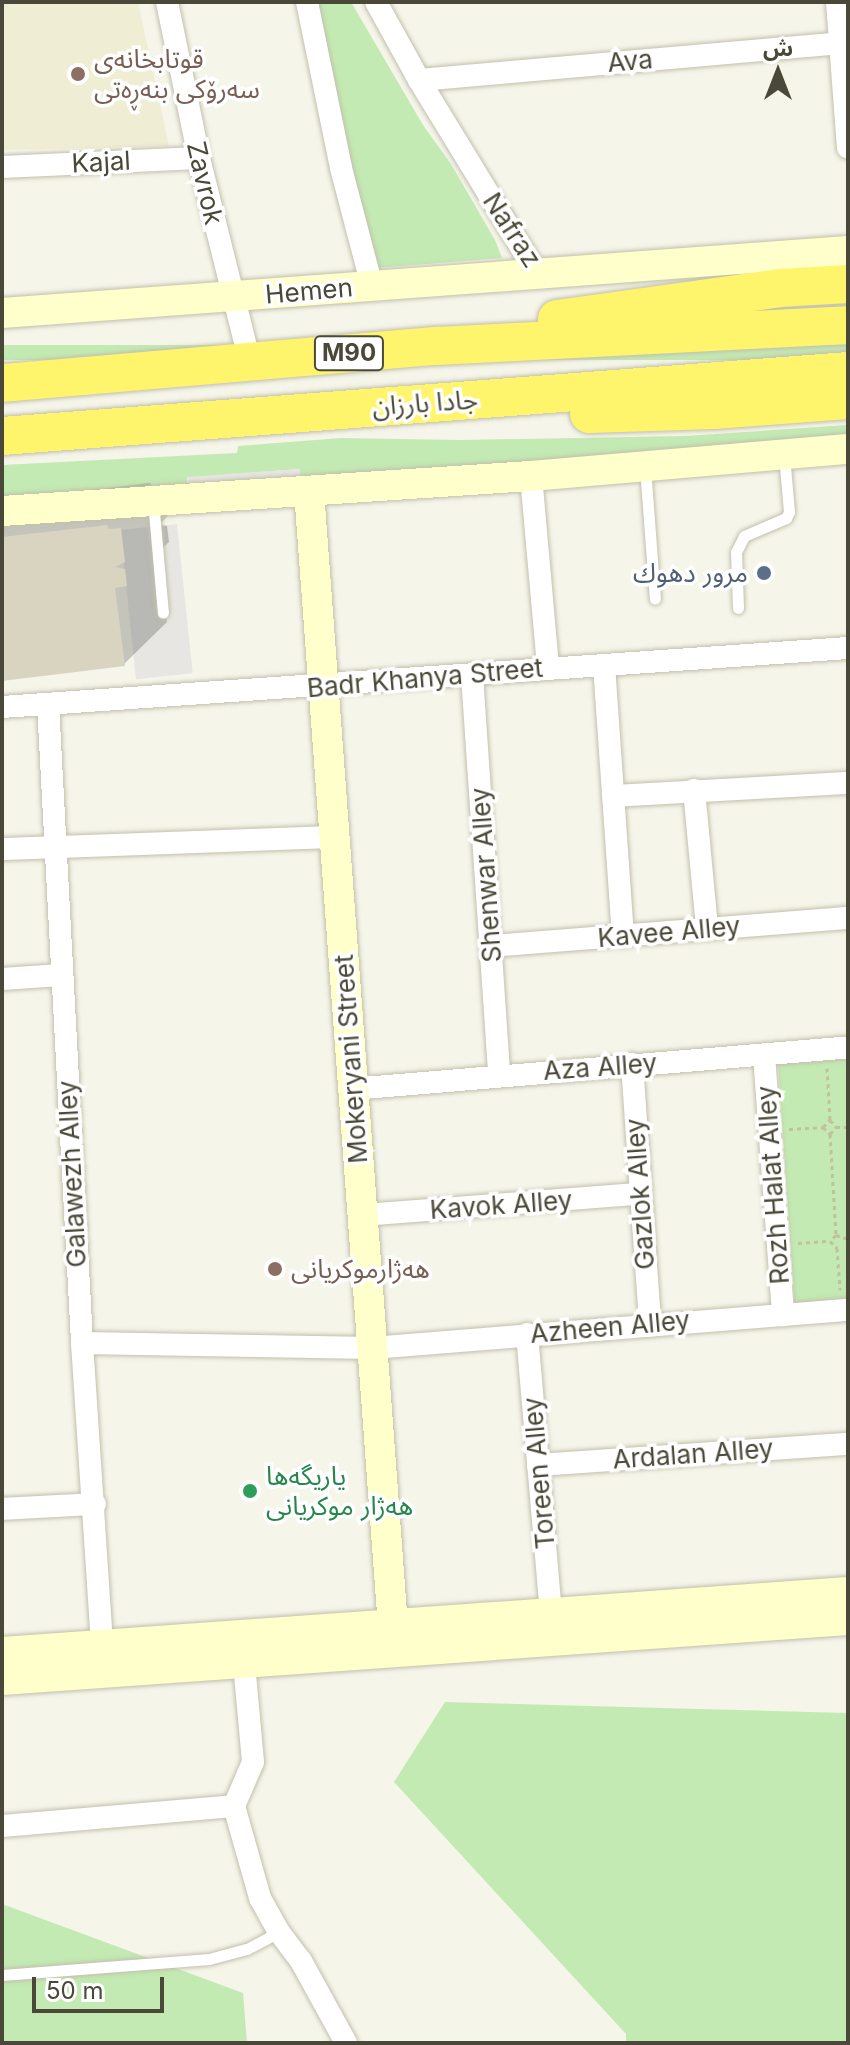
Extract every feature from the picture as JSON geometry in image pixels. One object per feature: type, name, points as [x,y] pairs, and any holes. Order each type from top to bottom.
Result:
[{"type":"highway","points":[[436,346],[533,322],[658,302],[780,288],[848,284]]},
{"type":"highway","name":"M90","points":[[2,383],[436,346],[848,325]]},
{"type":"highway","name":"جادا بارزان","points":[[2,436],[848,371]]},
{"type":"highway","points":[[435,402],[585,414],[714,410],[848,400]]},
{"type":"main road","name":"Nafraz","points":[[538,275],[848,251]]},
{"type":"main road","points":[[372,286],[538,275]]},
{"type":"main road","name":"Hemen","points":[[2,313],[372,286]]},
{"type":"main road","points":[[2,511],[531,476],[848,449]]},
{"type":"main road","name":"Mokeryani Street","points":[[309,491],[393,1627]]},
{"type":"main road","points":[[2,1652],[393,1627],[848,1592]]},
{"type":"main road","points":[[2,1680],[848,1620]]},
{"type":"street","name":"Zavrok","points":[[167,2],[199,158],[250,362]]},
{"type":"street","name":"Hemen","points":[[307,2],[315,28],[341,168],[372,286]]},
{"type":"street","name":"Nafraz","points":[[376,2],[419,80],[538,275]]},
{"type":"street","points":[[837,2],[848,148]]},
{"type":"street","name":"Ava","points":[[419,80],[841,43]]},
{"type":"street","name":"Kajal","points":[[2,167],[199,158]]},
{"type":"street","points":[[531,476],[548,668]]},
{"type":"street","name":"Badr Khanya Street","points":[[2,707],[324,687],[848,648]]},
{"type":"street","points":[[604,665],[623,936]]},
{"type":"street","name":"Shenwar Alley","points":[[472,675],[499,1075]]},
{"type":"street","name":"Galawezh Alley","points":[[48,704],[82,1343],[102,1644]]},
{"type":"street","points":[[613,796],[848,783]]},
{"type":"street","points":[[694,790],[707,928]]},
{"type":"street","points":[[2,849],[335,837]]},
{"type":"street","name":"Kavee Alley","points":[[491,946],[848,918]]},
{"type":"street","points":[[2,979],[61,975]]},
{"type":"street","name":"Aza Alley","points":[[352,1089],[848,1047]]},
{"type":"street","name":"Rozh Halat Alley","points":[[764,1055],[783,1315]]},
{"type":"street","name":"Gazlok Alley","points":[[632,1064],[650,1323]]},
{"type":"street","name":"Kavok Alley","points":[[363,1215],[639,1194]]},
{"type":"street","name":"Azheen Alley","points":[[82,1343],[372,1348],[650,1323],[845,1310]]},
{"type":"street","name":"Toreen Alley","points":[[527,1334],[551,1613]]},
{"type":"street","name":"Ardalan Alley","points":[[538,1465],[848,1444]]},
{"type":"street","points":[[2,1509],[95,1504]]},
{"type":"street","points":[[244,1663],[253,1762],[234,1806],[260,1898],[279,1932],[301,1961],[346,2043]]},
{"type":"street","points":[[2,1826],[234,1806]]},
{"type":"lane","points":[[738,608],[736,552],[744,536],[786,518],[789,512],[784,455]]},
{"type":"lane","points":[[645,466],[655,599]]},
{"type":"lane","points":[[153,500],[163,613]]},
{"type":"lane","points":[[2,1975],[209,1959],[247,1949],[279,1932]]},
{"type":"path","points":[[827,1065],[830,1120],[836,1127],[848,1127]]},
{"type":"path","points":[[769,1131],[823,1127],[830,1120]]},
{"type":"path","points":[[777,1244],[830,1241],[836,1235],[830,1134],[823,1127]]},
{"type":"path","points":[[830,1134],[836,1127]]},
{"type":"path","points":[[836,1235],[846,1240],[837,1248]]},
{"type":"path","points":[[830,1241],[837,1248],[845,1310]]},
{"type":"shaded area","name":"قوتابخانەی سەرۆکی بنەڕەتی","points":[[2,2],[138,2],[169,146],[2,150]]},
{"type":"shaded area","points":[[300,469],[301,484],[188,492],[187,477]]},
{"type":"shaded area","points":[[177,524],[193,673],[136,679],[120,530]]},
{"type":"green space","points":[[313,2],[351,2],[423,125],[451,164],[495,240],[502,258],[377,268],[345,164]]},
{"type":"green space","points":[[2,345],[848,345],[848,360],[2,360]]},
{"type":"green space","points":[[848,425],[848,441],[301,484],[299,469],[187,478],[187,493],[2,505],[2,465],[237,453],[238,446],[341,438],[459,440],[686,436]]},
{"type":"green space","points":[[848,1057],[848,1305],[795,1309],[778,1064]]},
{"type":"green space","points":[[445,1702],[848,1713],[848,2043],[626,2043],[626,2034],[394,1782]]},
{"type":"green space","points":[[2,1904],[243,1993],[247,2043],[2,2043]]},
{"type":"building","points":[[107,525],[109,529],[121,528],[125,562],[115,567],[125,569],[127,586],[115,588],[125,666],[2,681],[2,537]]},
{"type":"place","name":"قوتابخانەی سەرۆکی بنەڕەتی","points":[[78,74]]},
{"type":"place","name":"مرور دهوك","points":[[764,573]]},
{"type":"place","name":"ھەژارموکریانی","points":[[275,1269]]},
{"type":"place","name":"یاریگەها هەژار موکریانی","points":[[250,1491]]}]
